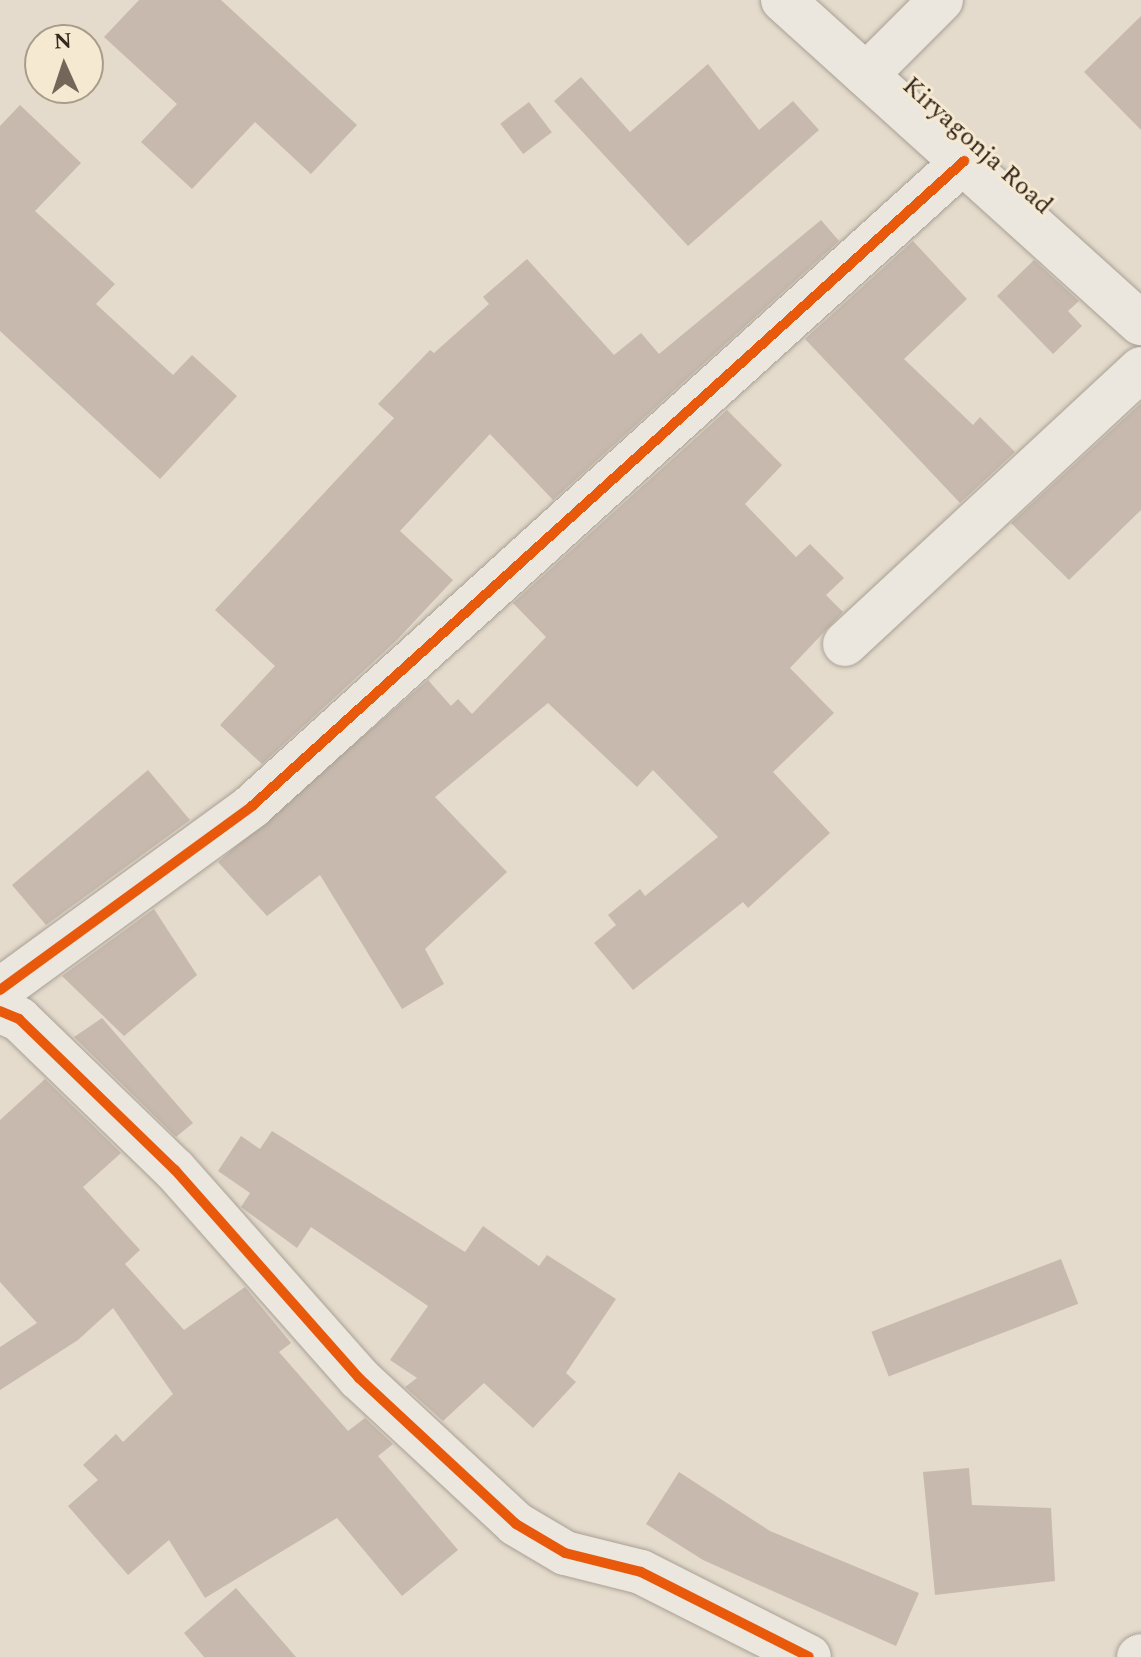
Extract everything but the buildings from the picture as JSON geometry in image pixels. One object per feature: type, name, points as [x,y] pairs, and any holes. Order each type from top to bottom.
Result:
[{"type":"street","name":"Kiryagonja Road","points":[[783,0],[1141,323]]},
{"type":"street","points":[[866,75],[941,0]]},
{"type":"street","points":[[0,990],[252,806],[964,161]]},
{"type":"street","points":[[845,644],[1141,369]]},
{"type":"street","points":[[0,1011],[19,1019],[175,1170],[359,1378],[516,1524],[565,1553],[641,1572],[809,1657]]},
{"type":"cycle path","points":[[0,990],[252,806],[964,161]]},
{"type":"cycle path","points":[[0,1011],[19,1019],[175,1170],[359,1378],[516,1524],[565,1553],[641,1572],[809,1657]]}]
